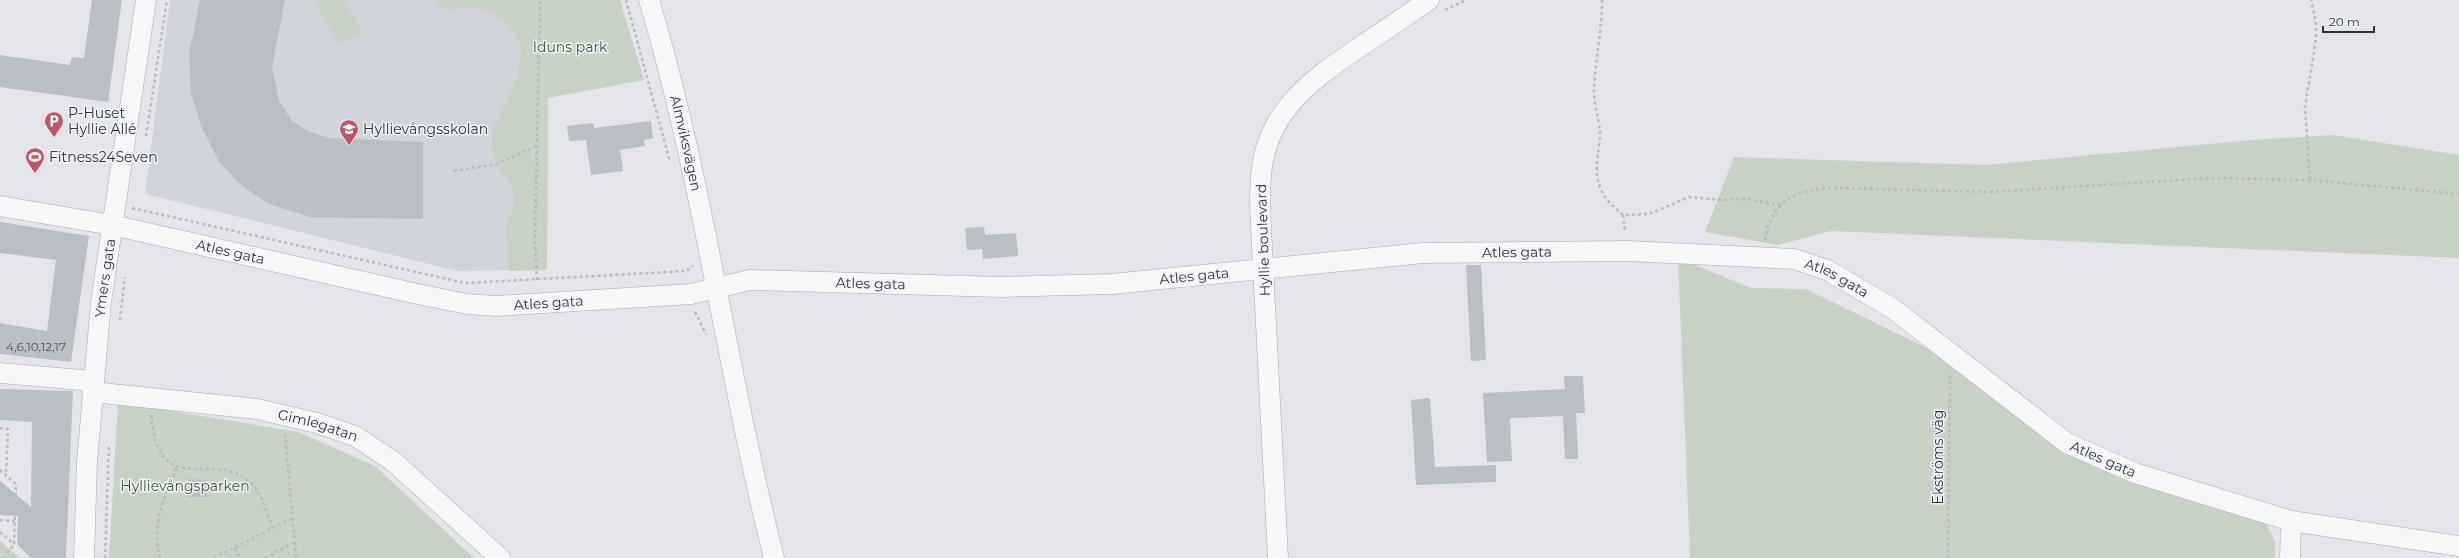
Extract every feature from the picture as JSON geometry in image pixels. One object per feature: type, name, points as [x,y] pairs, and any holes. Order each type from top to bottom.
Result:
[{"type":"street","name":"Ymers gata","points":[[84,558],[87,462],[93,387],[112,225],[125,207],[146,0]]},
{"type":"street","name":"Almviksvägen","points":[[649,0],[666,55],[697,187],[718,287],[755,484],[774,558]]},
{"type":"street","name":"Hyllie boulevard","points":[[1278,558],[1260,190],[1263,160],[1268,142],[1286,108],[1303,89],[1326,70],[1429,0]]},
{"type":"street","name":"Atles gata","points":[[0,206],[112,225],[467,304],[496,306],[691,294],[750,280],[1001,287],[1097,284],[1423,253],[1628,251],[1763,256],[1794,259],[1827,270],[1892,308],[2067,443],[2135,473],[2291,522],[2459,546]]},
{"type":"street","name":"Gimlegatan","points":[[0,373],[93,387],[150,398],[257,409],[316,423],[355,436],[394,462],[500,558]]},
{"type":"street","points":[[2290,558],[2291,522]]},
{"type":"path","points":[[146,140],[166,0]]},
{"type":"path","points":[[537,280],[535,241],[540,0]]},
{"type":"path","points":[[626,0],[671,167]]},
{"type":"path","points":[[1602,0],[1601,38],[1595,71],[1594,96],[1600,136],[1596,174],[1600,188],[1607,201],[1623,215],[1649,214],[1689,197],[1720,200],[1748,199],[1780,205]]},
{"type":"path","points":[[2310,180],[2305,107],[2311,80],[2316,39],[2316,22],[2311,0]]},
{"type":"path","points":[[454,171],[497,164],[538,145]]},
{"type":"path","points":[[1763,256],[1768,226],[1780,205],[1808,189],[1833,188],[1991,192],[2211,178],[2310,180],[2459,194]]},
{"type":"path","points":[[125,207],[136,201]]},
{"type":"path","points":[[125,207],[131,229]]},
{"type":"path","points":[[125,207],[465,283],[686,271],[693,266],[693,261]]},
{"type":"path","name":"Ekströms väg","points":[[1948,558],[1948,379],[1955,357]]},
{"type":"path","points":[[150,398],[156,443],[161,454],[177,468],[225,471],[239,474],[251,482],[259,494],[273,528]]},
{"type":"path","points":[[282,415],[296,558]]},
{"type":"path","points":[[0,428],[8,429],[6,475]]},
{"type":"path","points":[[160,558],[156,542],[160,512],[177,468]]},
{"type":"path","points":[[0,470],[16,484],[14,544],[2,558]]},
{"type":"path","points":[[214,558],[293,518]]},
{"type":"path","points":[[0,520],[15,521]]},
{"type":"path","points":[[0,532],[14,544]]},
{"type":"path","points":[[265,558],[295,542]]},
{"type":"path","points":[[234,548],[240,558]]},
{"type":"shaded area","name":"Hyllievångsskolan","points":[[170,0],[549,0],[547,270],[458,271],[145,194]]},
{"type":"green space","points":[[324,0],[344,0],[362,32],[339,45],[316,4]]},
{"type":"green space","name":"Iduns park","points":[[436,0],[620,0],[644,80],[548,98],[547,270],[509,271],[506,223],[514,207],[513,187],[497,167],[491,147],[494,125],[518,76],[521,48],[508,23],[490,10],[467,7],[449,11],[441,8]]},
{"type":"green space","points":[[2333,135],[2459,155],[2459,258],[1831,231],[1778,245],[1705,232],[1734,157],[1985,165],[2252,140]]},
{"type":"green space","points":[[1678,258],[1751,288],[1806,289],[1929,349],[2065,454],[2142,482],[2263,518],[2275,541],[2275,558],[1690,558]]},
{"type":"green space","name":"Hyllievångsparken","points":[[118,402],[298,432],[375,466],[474,558],[109,558]]},
{"type":"green space","points":[[0,541],[20,558],[0,558]]},
{"type":"building","points":[[92,0],[122,0],[108,102],[0,87],[0,55],[70,65],[72,57],[84,58]]},
{"type":"building","name":"Hyllievångsskolan","points":[[200,0],[285,0],[272,67],[279,101],[292,121],[310,132],[330,138],[423,142],[423,219],[310,217],[269,204],[242,186],[219,162],[201,126],[191,93],[189,54]]},
{"type":"building","points":[[651,121],[653,138],[644,140],[645,146],[620,150],[623,171],[591,175],[586,140],[569,141],[567,126],[593,123],[594,128]]},
{"type":"building","points":[[0,222],[89,236],[71,362],[0,354],[0,323],[47,331],[56,260],[0,253]]},
{"type":"building","points":[[984,227],[985,235],[1016,233],[1018,256],[983,259],[982,249],[967,250],[965,228]]},
{"type":"building","points":[[1466,265],[1481,265],[1486,360],[1471,361]]},
{"type":"building","points":[[1564,376],[1583,376],[1585,413],[1576,413],[1578,459],[1565,459],[1563,416],[1510,418],[1512,461],[1487,462],[1483,393],[1565,389]]},
{"type":"building","points":[[0,389],[73,391],[66,558],[31,558],[17,544],[18,516],[0,515],[0,481],[31,507],[32,422],[0,420]]},
{"type":"building","points":[[1430,398],[1435,467],[1496,465],[1496,482],[1416,485],[1411,400]]},
{"type":"building","points":[[188,479],[206,480],[207,497],[187,497]]},
{"type":"place","name":"P-Huset Hyllie Allé","points":[[54,138]]},
{"type":"place","name":"Hyllievångsskolan","points":[[349,146]]},
{"type":"place","name":"Fitness24Seven","points":[[35,174]]}]
